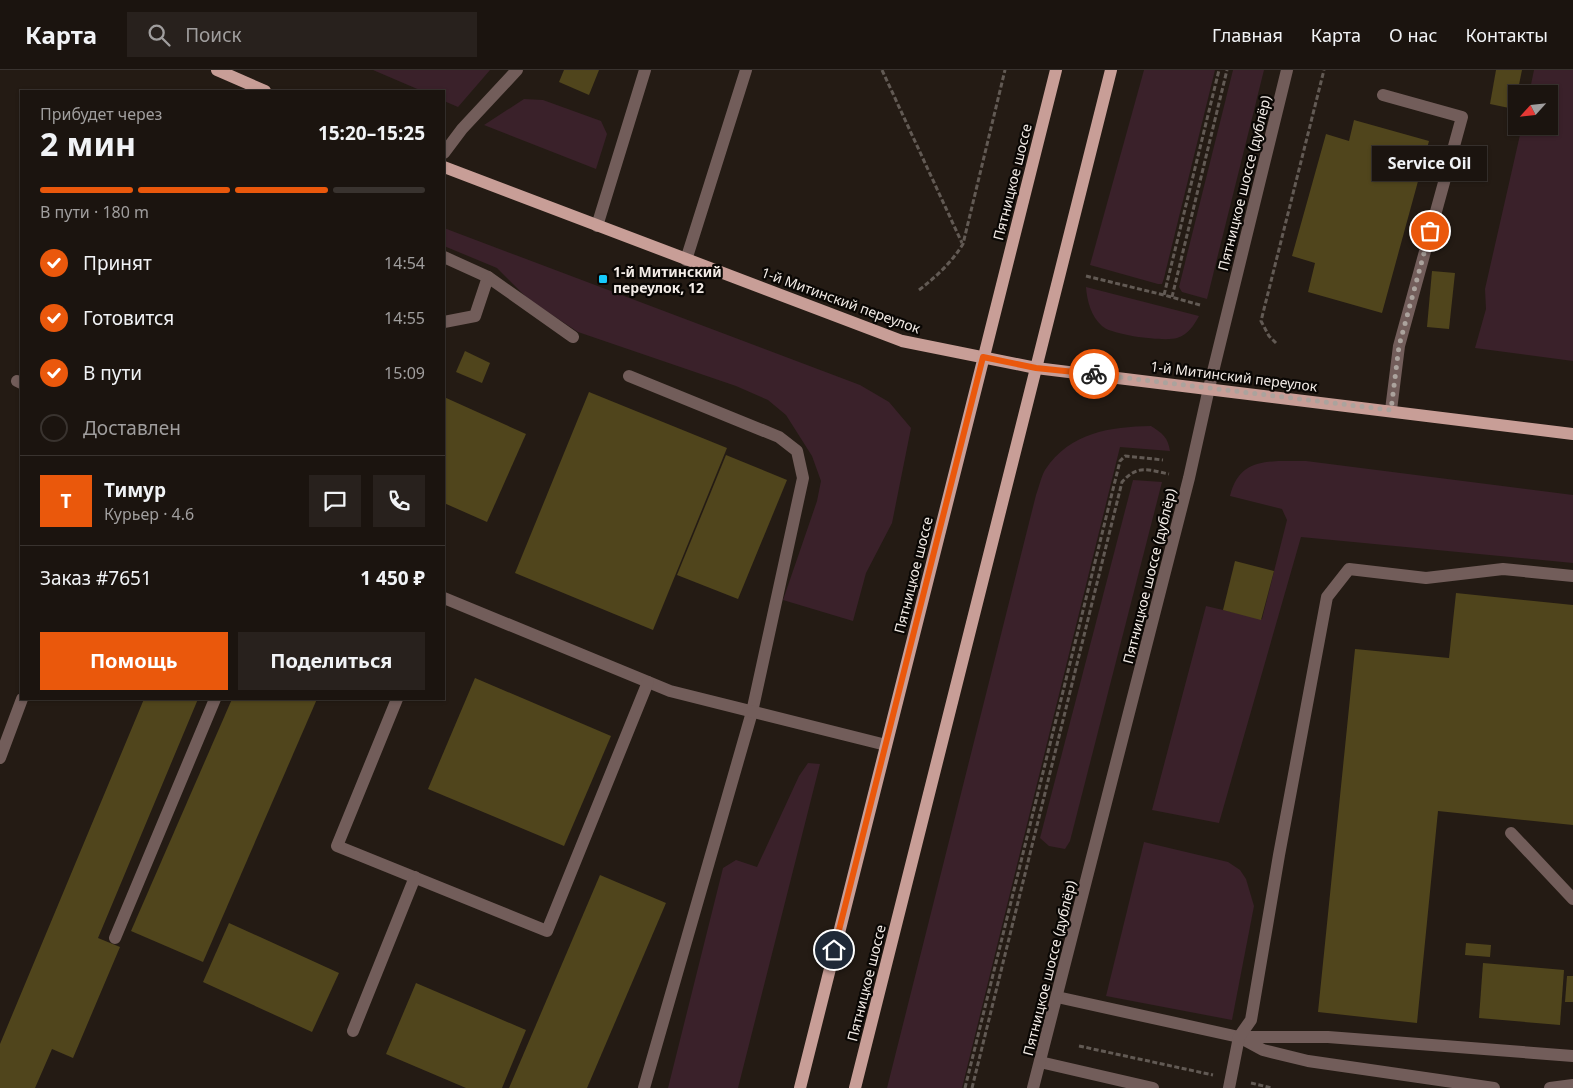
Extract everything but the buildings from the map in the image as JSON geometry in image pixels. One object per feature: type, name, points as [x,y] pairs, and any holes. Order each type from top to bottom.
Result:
[{"type":"main road","points":[[217,70],[262,90]]},
{"type":"main road","name":"Пятницкое шоссе","points":[[800,1088],[1056,70]]},
{"type":"main road","name":"Пятницкое шоссе","points":[[855,1088],[1111,70]]},
{"type":"main road","name":"1-й Митинский переулок","points":[[445,167],[902,341],[1036,368],[1391,410],[1573,434]]},
{"type":"street","points":[[445,152],[462,129],[517,70]]},
{"type":"street","points":[[598,226],[645,70]]},
{"type":"street","points":[[686,260],[746,70]]},
{"type":"street","name":"Пятницкое шоссе (дублёр)","points":[[1034,1088],[1189,478],[1209,388],[1287,70]]},
{"type":"street","points":[[1383,95],[1462,116],[1399,346],[1391,410]]},
{"type":"street","points":[[445,257],[488,277],[573,337]]},
{"type":"street","points":[[445,322],[475,316],[488,277]]},
{"type":"street","points":[[629,376],[779,437],[797,451],[803,478],[752,712],[644,1088]]},
{"type":"street","points":[[1230,1083],[1239,1036],[1251,1020],[1279,855],[1327,597],[1349,569],[1426,578],[1503,569],[1573,576]]},
{"type":"street","points":[[445,598],[670,691],[886,745]]},
{"type":"street","points":[[397,700],[337,846],[547,931],[648,682]]},
{"type":"street","points":[[0,758],[22,700]]},
{"type":"street","points":[[115,938],[215,700]]},
{"type":"street","points":[[1511,833],[1573,899]]},
{"type":"street","points":[[353,1031],[415,878]]},
{"type":"street","points":[[1056,997],[1239,1036],[1328,1037],[1573,1056]]},
{"type":"street","points":[[1239,1036],[1263,1050],[1308,1061],[1494,1088]]},
{"type":"street","points":[[1040,1062],[1153,1088]]},
{"type":"street","points":[[1550,1088],[1573,1084]]},
{"type":"path","points":[[882,70],[963,244]]},
{"type":"path","points":[[919,290],[952,260],[963,244],[1005,70]]},
{"type":"path","points":[[1164,295],[1219,70]]},
{"type":"path","points":[[1172,297],[1227,70]]},
{"type":"path","points":[[1276,343],[1269,336],[1261,321],[1324,70]]},
{"type":"path","points":[[1086,276],[1200,305]]},
{"type":"path","points":[[966,1088],[1120,461],[1125,456],[1163,460]]},
{"type":"path","points":[[972,1088],[1122,482],[1131,471],[1143,469],[1189,478]]},
{"type":"path","points":[[1079,1046],[1230,1083],[1272,1088]]},
{"type":"shaded area","points":[[373,70],[490,70],[458,107],[445,101],[445,90],[420,90]]},
{"type":"shaded area","points":[[1144,70],[1215,70],[1162,284],[1090,265]]},
{"type":"shaded area","points":[[1233,70],[1264,70],[1207,299],[1182,292],[1179,287]]},
{"type":"shaded area","points":[[1534,70],[1573,70],[1573,361],[1475,348],[1486,309],[1485,289],[1520,135],[1558,135],[1558,85],[1531,85]]},
{"type":"shaded area","points":[[524,99],[543,100],[601,121],[607,134],[596,169],[484,125]]},
{"type":"shaded area","points":[[445,228],[860,385],[889,402],[911,428],[892,523],[866,573],[853,621],[783,600],[817,501],[821,481],[812,456],[786,415],[768,400],[736,386],[578,332],[528,299],[497,268],[445,246]]},
{"type":"shaded area","points":[[1086,287],[1199,316],[1193,326],[1181,337],[1161,339],[1127,335],[1107,329],[1095,318],[1089,303]]},
{"type":"shaded area","points":[[1151,426],[1164,436],[1170,451],[1120,447],[962,1088],[887,1088],[1042,476],[1055,457],[1066,447],[1092,434],[1106,430]]},
{"type":"shaded area","points":[[1306,461],[1573,495],[1573,563],[1301,537],[1219,823],[1152,810],[1206,606],[1262,619],[1287,520],[1282,509],[1230,496],[1235,483],[1241,473],[1249,467],[1269,462]]},
{"type":"shaded area","points":[[1133,480],[1162,482],[1070,841],[1065,849],[1049,846],[1040,838]]},
{"type":"shaded area","points":[[808,763],[820,764],[738,1088],[668,1088],[723,868],[736,860],[757,867],[799,776]]},
{"type":"shaded area","points":[[1144,842],[1228,862],[1240,870],[1246,879],[1254,906],[1232,1020],[1106,996]]},
{"type":"way so far","points":[[1094,374],[1391,410],[1399,346],[1430,231]]},
{"type":"place","name":"Service Oil","points":[[1430,231]]},
{"type":"place","name":"1-й Митинский переулок, 12","points":[[603,279]]},
{"type":"route","points":[[834,950],[983,357],[1036,368],[1094,374]]}]
